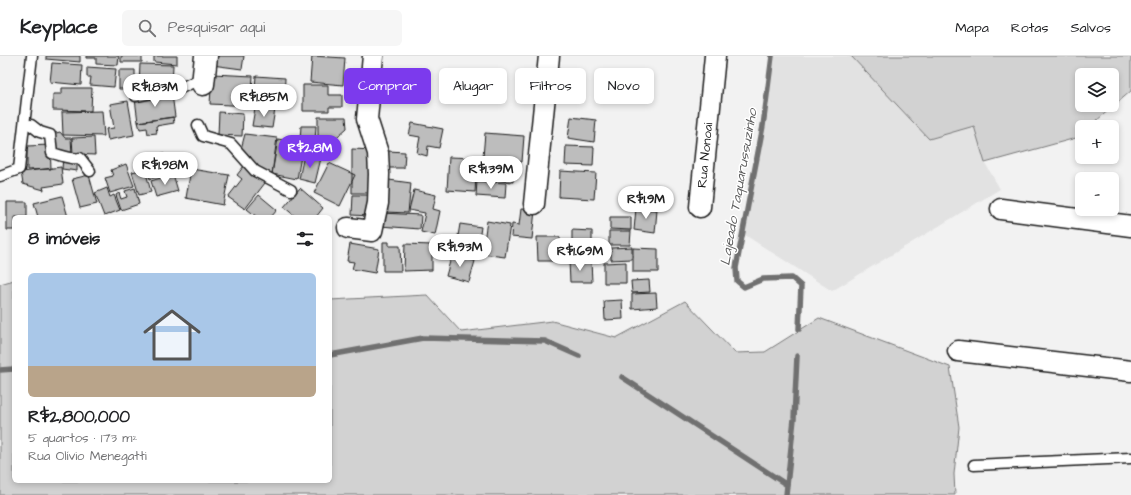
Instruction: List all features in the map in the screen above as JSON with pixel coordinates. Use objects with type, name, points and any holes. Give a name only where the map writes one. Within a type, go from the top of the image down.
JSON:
[{"type":"street","points":[[204,81],[206,56]]},
{"type":"street","points":[[348,228],[372,230],[378,203],[378,152],[366,119],[373,56]]},
{"type":"street","points":[[534,204],[549,56]]},
{"type":"street","name":"Rua Nonoai","points":[[700,207],[715,56]]},
{"type":"street","points":[[1001,209],[1131,226]]},
{"type":"street","points":[[958,351],[1131,371]]},
{"type":"lane","points":[[0,176],[19,169],[32,56]]},
{"type":"lane","points":[[136,96],[183,87],[204,81]]},
{"type":"lane","points":[[31,125],[40,132],[50,135],[52,153],[68,156],[73,159],[80,158],[90,171]]},
{"type":"lane","points":[[198,125],[203,136],[231,144],[256,171],[291,190]]},
{"type":"lane","points":[[974,465],[1131,458]]},
{"type":"shaded area","points":[[772,56],[851,56],[929,139],[974,126],[985,163],[1000,189],[832,291],[742,233],[763,126]]},
{"type":"shaded area","points":[[851,56],[1131,56],[1131,91],[1119,101],[1119,68],[1075,68],[1075,112],[1106,112],[1097,120],[1075,120],[1075,138],[985,163],[974,126],[929,139]]},
{"type":"shaded area","points":[[12,281],[12,483],[332,483],[332,300],[427,295],[461,332],[552,321],[616,338],[685,301],[735,353],[765,352],[819,318],[950,367],[959,427],[954,474],[955,495],[0,495],[0,284]]},
{"type":"building","points":[[46,56],[80,56],[80,62],[46,59]]},
{"type":"building","points":[[86,56],[119,56],[118,65],[96,64],[96,58],[86,58]]},
{"type":"building","points":[[121,56],[142,56],[142,62],[121,62]]},
{"type":"building","points":[[154,56],[177,56],[177,64],[154,62]]},
{"type":"building","points":[[213,56],[244,56],[242,69],[212,65]]},
{"type":"building","points":[[312,56],[345,58],[343,85],[310,82]]},
{"type":"building","points":[[52,63],[82,65],[81,85],[50,82]]},
{"type":"building","points":[[140,64],[173,65],[172,86],[139,85]]},
{"type":"building","points":[[87,67],[116,69],[114,87],[90,85],[91,77],[87,77]]},
{"type":"building","points":[[119,70],[135,70],[135,89],[119,89]]},
{"type":"building","points":[[212,74],[253,76],[251,106],[210,104]]},
{"type":"building","points":[[256,76],[285,78],[284,101],[254,99]]},
{"type":"building","points":[[303,85],[328,85],[328,95],[342,95],[342,107],[329,107],[329,111],[303,111]]},
{"type":"building","points":[[62,88],[92,88],[91,111],[53,110],[53,94],[62,94]]},
{"type":"building","points":[[172,94],[175,117],[138,122],[135,99]]},
{"type":"building","points":[[128,101],[134,135],[108,140],[106,129],[114,128],[110,104]]},
{"type":"building","points":[[255,108],[275,109],[272,128],[252,126]]},
{"type":"building","points":[[102,111],[104,136],[63,135],[62,112]]},
{"type":"building","points":[[219,112],[243,114],[242,136],[218,135]]},
{"type":"building","points":[[173,117],[174,123],[156,126],[157,133],[148,134],[147,128],[140,129],[138,122]]},
{"type":"building","points":[[318,117],[346,117],[347,128],[330,143],[318,143]]},
{"type":"building","points":[[571,117],[596,120],[594,142],[568,138]]},
{"type":"building","points":[[412,123],[443,129],[439,148],[428,146],[427,156],[417,153],[420,137],[409,135]]},
{"type":"building","points":[[301,126],[316,126],[315,141],[300,140]]},
{"type":"building","points":[[60,132],[65,138],[71,138],[72,154],[66,154],[52,146],[52,134]]},
{"type":"building","points":[[485,133],[524,136],[522,162],[483,157]]},
{"type":"building","points":[[245,134],[277,138],[272,174],[261,169],[251,161],[251,157],[241,149]]},
{"type":"building","points":[[94,137],[95,155],[73,154],[72,138]]},
{"type":"building","points":[[278,139],[303,144],[297,179],[272,174]]},
{"type":"building","points":[[50,145],[51,169],[27,170],[27,146]]},
{"type":"building","points":[[566,146],[594,147],[593,166],[565,165]]},
{"type":"building","points":[[352,149],[374,150],[375,193],[352,193]]},
{"type":"building","points":[[388,151],[405,152],[404,168],[388,168]]},
{"type":"building","points":[[163,153],[170,172],[150,179],[144,160]]},
{"type":"building","points":[[304,155],[321,158],[315,183],[299,179]]},
{"type":"building","points":[[63,157],[77,162],[77,171],[62,169]]},
{"type":"building","points":[[449,157],[477,158],[475,192],[447,190]]},
{"type":"building","points":[[483,160],[513,163],[513,182],[482,179]]},
{"type":"building","points":[[329,163],[355,175],[340,206],[314,193]]},
{"type":"building","points":[[126,164],[134,186],[110,193],[105,178],[113,176],[111,170]]},
{"type":"building","points":[[244,166],[265,183],[245,209],[228,197],[242,179],[237,175]]},
{"type":"building","points":[[61,167],[63,184],[43,187],[44,190],[23,184],[21,172]]},
{"type":"building","points":[[145,169],[151,192],[139,195],[132,172]]},
{"type":"building","points":[[191,169],[229,175],[223,205],[186,198]]},
{"type":"building","points":[[560,171],[596,173],[594,199],[559,197]]},
{"type":"building","points":[[173,174],[178,191],[156,197],[151,181]]},
{"type":"building","points":[[89,175],[97,204],[80,208],[72,179]]},
{"type":"building","points":[[389,180],[411,183],[408,213],[386,212]]},
{"type":"building","points":[[477,181],[506,183],[505,198],[476,196]]},
{"type":"building","points":[[107,188],[110,197],[114,195],[120,210],[104,215],[95,193]]},
{"type":"building","points":[[135,188],[139,204],[121,210],[116,195],[119,193],[121,199],[127,197],[125,191]]},
{"type":"building","points":[[300,188],[323,208],[318,215],[294,215],[284,207]]},
{"type":"building","points":[[414,190],[436,195],[433,209],[440,211],[435,235],[421,232],[425,213],[409,210]]},
{"type":"building","points":[[259,195],[277,210],[273,215],[254,215],[247,209]]},
{"type":"building","points":[[353,195],[370,195],[369,216],[352,215]]},
{"type":"building","points":[[62,196],[67,215],[37,215],[34,203]]},
{"type":"building","points":[[7,202],[27,202],[27,215],[12,215],[12,230],[7,230]]},
{"type":"building","points":[[636,208],[657,210],[655,233],[634,230]]},
{"type":"building","points":[[521,209],[535,210],[532,239],[511,237],[512,224],[519,225]]},
{"type":"building","points":[[381,213],[421,215],[420,229],[380,226]]},
{"type":"building","points":[[610,217],[631,217],[631,230],[610,229]]},
{"type":"building","points":[[487,221],[510,225],[505,257],[482,254]]},
{"type":"building","points":[[460,224],[481,227],[478,246],[457,242]]},
{"type":"building","points":[[572,230],[592,231],[592,254],[572,255]]},
{"type":"building","points":[[609,231],[631,231],[630,245],[609,245]]},
{"type":"building","points":[[537,237],[560,237],[561,261],[538,261]]},
{"type":"building","points":[[383,242],[389,242],[389,246],[400,246],[401,271],[383,271]]},
{"type":"building","points":[[350,244],[379,249],[375,273],[352,269],[354,262],[347,261]]},
{"type":"building","points":[[405,244],[432,245],[432,270],[404,271]]},
{"type":"building","points":[[632,247],[632,259],[611,260],[611,248]]},
{"type":"building","points":[[633,248],[658,249],[658,272],[633,272]]},
{"type":"building","points":[[452,254],[475,261],[469,282],[446,276]]},
{"type":"building","points":[[569,261],[591,261],[592,282],[570,282]]},
{"type":"building","points":[[626,262],[626,283],[604,283],[604,263]]},
{"type":"building","points":[[649,280],[650,292],[632,293],[631,281]]},
{"type":"building","points":[[656,293],[657,307],[632,309],[632,294]]},
{"type":"building","points":[[622,300],[623,319],[605,320],[604,301]]},
{"type":"waterway","name":"Lajeado Taquarussuzinho","points":[[772,56],[763,126],[736,268],[737,281],[744,287],[763,279],[792,278],[801,286],[799,329]]},
{"type":"waterway","points":[[332,355],[423,338],[545,341],[579,356]]},
{"type":"waterway","name":"Lajeado Taquarussuzinho","points":[[786,495],[794,419],[797,356]]},
{"type":"waterway","points":[[0,370],[12,369]]},
{"type":"waterway","points":[[622,377],[787,485]]}]
